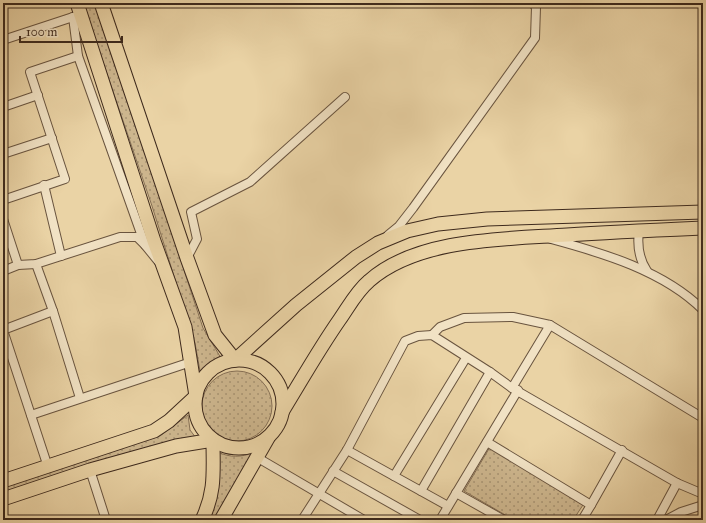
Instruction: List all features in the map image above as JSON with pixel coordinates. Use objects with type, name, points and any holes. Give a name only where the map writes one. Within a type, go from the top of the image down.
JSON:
[{"type":"main road","points":[[101,3],[187,258],[215,335],[235,360]]},
{"type":"main road","points":[[77,11],[154,241],[167,272],[186,327],[196,396]]},
{"type":"main road","points":[[235,360],[302,300],[356,257],[378,243],[422,226],[454,222],[703,212]]},
{"type":"main road","points":[[282,412],[356,294],[368,281],[398,261],[415,255],[459,245],[506,239],[703,228]]},
{"type":"main road","points":[[221,520],[269,437],[278,425],[282,412],[283,398],[279,385],[271,374],[261,366],[248,361],[235,360],[221,364],[209,372],[200,383],[196,396],[195,408],[198,421],[204,432],[213,440],[227,447],[242,448],[256,445],[269,437]]},
{"type":"main road","points":[[3,481],[154,431],[169,421],[196,396]]},
{"type":"main road","points":[[3,499],[90,470],[176,446],[213,440]]},
{"type":"main road","points":[[202,520],[209,505],[213,482],[213,440]]},
{"type":"street","points":[[378,243],[399,226],[413,208],[535,38],[536,7],[532,3]]},
{"type":"street","points":[[3,40],[77,11],[78,56],[145,245]]},
{"type":"street","points":[[3,200],[65,179],[30,72],[78,56]]},
{"type":"street","points":[[3,107],[38,96]]},
{"type":"street","points":[[187,258],[197,239],[191,212],[250,182],[345,97]]},
{"type":"street","points":[[3,154],[52,138]]},
{"type":"street","points":[[44,185],[61,256]]},
{"type":"street","points":[[3,219],[18,265]]},
{"type":"street","points":[[639,231],[638,244],[640,255],[647,271]]},
{"type":"street","points":[[3,271],[18,265],[36,264],[120,237],[137,237],[167,272]]},
{"type":"street","points":[[542,237],[576,245],[647,271],[675,288],[701,307]]},
{"type":"street","points":[[36,264],[53,311],[80,398]]},
{"type":"street","points":[[48,467],[3,330],[53,311]]},
{"type":"street","points":[[432,335],[440,327],[464,318],[513,317],[550,326],[703,418]]},
{"type":"street","points":[[440,520],[487,442],[550,326]]},
{"type":"street","points":[[302,520],[347,450],[405,341],[418,336],[432,335],[515,389],[677,483],[702,492]]},
{"type":"street","points":[[394,476],[466,358]]},
{"type":"street","points":[[31,415],[191,362]]},
{"type":"street","points":[[421,491],[490,372]]},
{"type":"street","points":[[487,442],[591,505]]},
{"type":"street","points":[[347,450],[448,506]]},
{"type":"street","points":[[582,520],[622,450]]},
{"type":"street","points":[[258,458],[364,520]]},
{"type":"street","points":[[90,470],[106,520]]},
{"type":"street","points":[[333,471],[420,520]]},
{"type":"street","points":[[657,520],[677,483]]},
{"type":"street","points":[[456,493],[504,520]]},
{"type":"street","points":[[666,520],[681,512],[703,505]]},
{"type":"shaded area","points":[[83,3],[96,3],[203,328],[221,358],[210,362],[200,371],[195,343],[152,206]]},
{"type":"shaded area","points":[[237,371],[250,374],[262,381],[269,393],[272,406],[269,419],[262,431],[250,438],[237,441],[224,438],[212,431],[205,419],[202,406],[205,393],[212,381],[224,374]]},
{"type":"shaded area","points":[[188,415],[190,430],[196,438],[160,444],[3,494],[3,487],[160,436]]},
{"type":"shaded area","points":[[490,447],[583,505],[573,520],[514,520],[464,491]]},
{"type":"shaded area","points":[[218,452],[236,456],[253,453],[214,520],[208,520],[218,488]]}]
